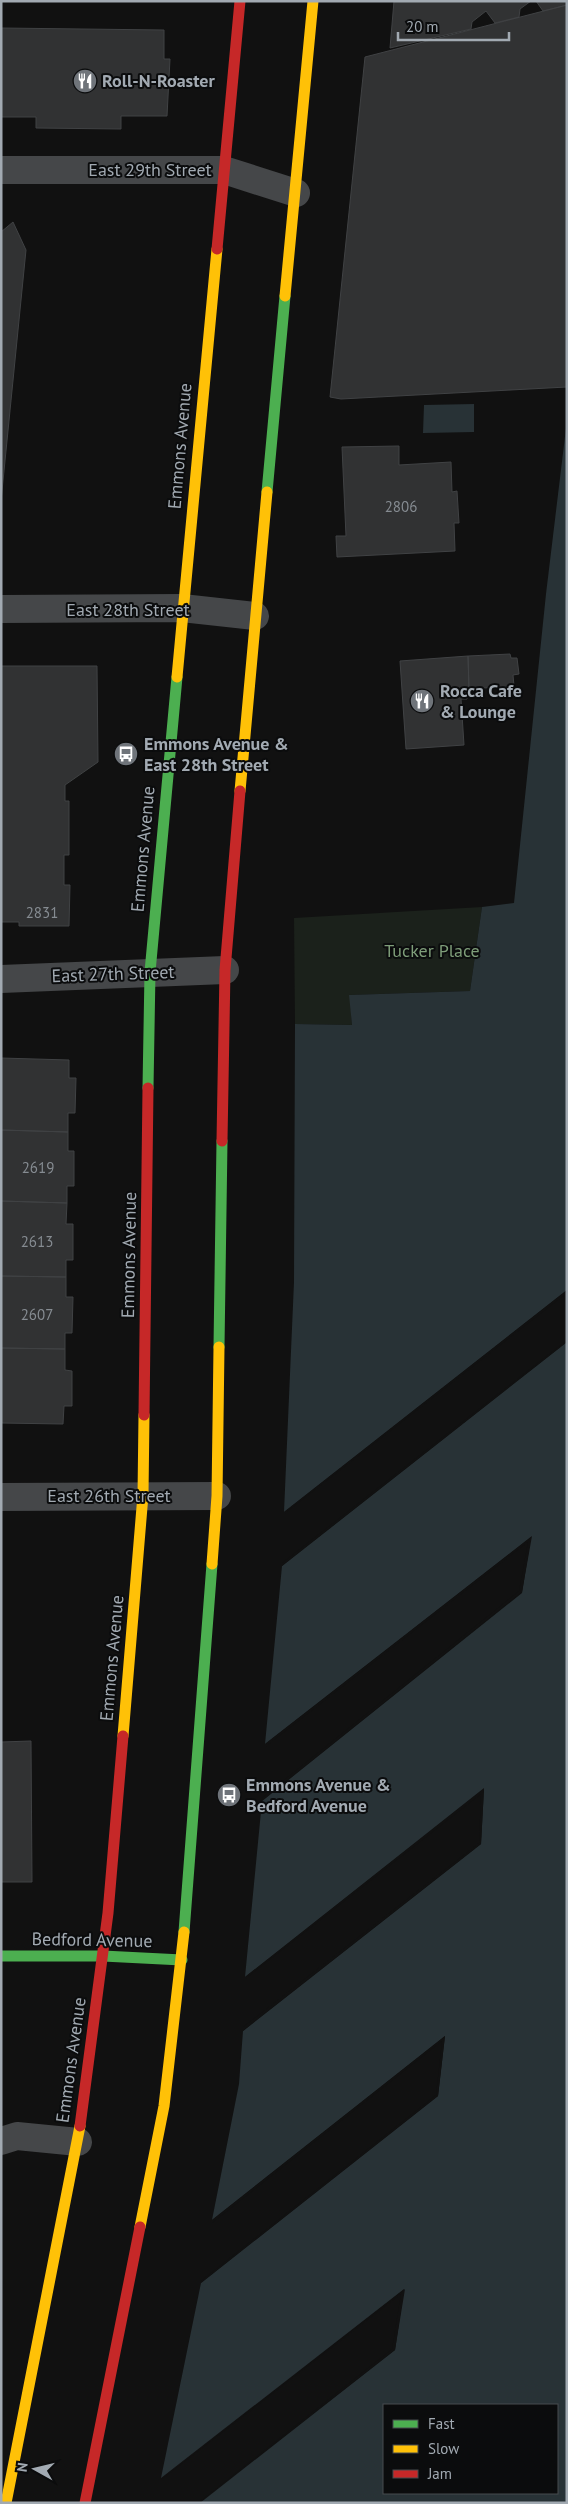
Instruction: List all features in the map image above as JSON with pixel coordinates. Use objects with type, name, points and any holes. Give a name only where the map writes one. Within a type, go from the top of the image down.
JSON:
[{"type":"main road","name":"Emmons Avenue","points":[[6,2503],[78,2142],[103,1956],[143,1495],[150,972],[182,608],[240,1]]},
{"type":"main road","points":[[85,2503],[164,2106],[182,1960],[217,1496],[225,970],[255,616],[314,1]]},
{"type":"main road","name":"Bedford Avenue","points":[[1,1956],[103,1956],[182,1960]]},
{"type":"street","name":"East 29th Street","points":[[1,170],[224,170],[296,193]]},
{"type":"street","name":"East 28th Street","points":[[1,609],[182,608],[255,616]]},
{"type":"street","name":"East 27th Street","points":[[1,979],[225,970]]},
{"type":"street","name":"East 26th Street","points":[[1,1497],[217,1496]]},
{"type":"street","points":[[1,2142],[17,2136],[78,2142]]},
{"type":"green space","name":"Tucker Place","points":[[482,907],[470,991],[350,995],[352,1025],[295,1024],[294,918]]},
{"type":"shaded area","points":[[474,404],[474,432],[423,433],[424,405]]},
{"type":"shaded area","points":[[567,420],[567,1290],[284,1512],[294,1282],[295,1024],[352,1025],[349,995],[470,991],[482,907],[514,903],[546,594]]},
{"type":"shaded area","points":[[567,1342],[567,2503],[200,2503],[395,2350],[404,2289],[161,2478],[201,2283],[438,2096],[445,2036],[212,2220],[239,2084],[243,2031],[481,1844],[484,1789],[245,1977],[262,1801],[522,1593],[531,1537],[265,1744],[282,1566]]},
{"type":"pier","points":[[567,1290],[567,1293],[284,1514],[284,1512]]},
{"type":"pier","points":[[567,1340],[567,1342],[282,1566],[282,1563]]},
{"type":"pier","points":[[532,1536],[522,1592],[262,1801],[263,1797],[519,1591],[528,1542],[265,1747],[265,1744]]},
{"type":"pier","points":[[484,1788],[481,1844],[243,2031],[243,2027],[479,1843],[481,1794],[245,1979],[245,1977]]},
{"type":"pier","points":[[445,2036],[438,2096],[201,2283],[202,2280],[436,2095],[442,2041],[212,2223],[212,2220]]},
{"type":"pier","points":[[405,2289],[395,2350],[198,2503],[392,2349],[401,2294],[161,2480]]},
{"type":"building","points":[[394,1],[531,1],[520,9],[519,17],[495,23],[486,11],[472,22],[471,29],[390,48]]},
{"type":"building","points":[[536,1],[567,1],[567,5],[543,11]]},
{"type":"building","points":[[567,5],[567,387],[341,399],[330,397],[365,57]]},
{"type":"building","name":"Roll-N-Roaster","points":[[1,28],[164,30],[164,59],[170,59],[167,116],[121,116],[121,129],[36,128],[36,117],[1,117]]},
{"type":"building","points":[[13,222],[26,250],[1,501],[1,232]]},
{"type":"building","points":[[399,446],[399,465],[451,462],[452,492],[457,491],[459,523],[454,523],[455,551],[337,557],[336,536],[346,536],[342,447]]},
{"type":"building","points":[[510,654],[511,658],[517,658],[519,674],[513,675],[514,686],[469,689],[468,656]]},
{"type":"building","points":[[468,656],[469,689],[466,689],[467,699],[461,699],[464,745],[406,749],[400,661]]},
{"type":"building","points":[[1,666],[97,666],[98,762],[65,785],[65,801],[69,801],[69,855],[64,855],[64,885],[70,885],[69,926],[19,926],[19,922],[1,922]]},
{"type":"building","points":[[1,1058],[69,1060],[69,1078],[76,1078],[75,1113],[68,1113],[68,1132],[1,1130]]},
{"type":"building","points":[[1,1130],[68,1132],[68,1151],[74,1151],[74,1186],[67,1186],[67,1203],[1,1201]]},
{"type":"building","points":[[1,1201],[67,1203],[66,1224],[73,1224],[73,1260],[66,1260],[66,1277],[1,1276]]},
{"type":"building","points":[[1,1276],[66,1277],[66,1297],[73,1297],[72,1333],[65,1333],[65,1349],[1,1348]]},
{"type":"building","points":[[1,1348],[65,1349],[65,1370],[72,1371],[72,1406],[64,1406],[63,1424],[1,1423]]},
{"type":"building","points":[[31,1741],[32,1882],[1,1882],[1,1742]]},
{"type":"traffic: fast","points":[[267,492],[285,296]]},
{"type":"traffic: fast","points":[[148,1088],[150,972],[177,677]]},
{"type":"traffic: fast","points":[[219,1347],[222,1141]]},
{"type":"traffic: fast","points":[[184,1932],[212,1564]]},
{"type":"traffic: fast","points":[[1,1956],[103,1956],[182,1960]]},
{"type":"traffic: slow","points":[[285,296],[313,1]]},
{"type":"traffic: slow","points":[[177,677],[217,249]]},
{"type":"traffic: slow","points":[[240,791],[267,492]]},
{"type":"traffic: slow","points":[[212,1564],[217,1496],[219,1347]]},
{"type":"traffic: slow","points":[[123,1736],[143,1495],[144,1415]]},
{"type":"traffic: slow","points":[[140,2227],[164,2106],[184,1932]]},
{"type":"traffic: slow","points":[[6,2503],[80,2126]]},
{"type":"traffic: jam","points":[[217,249],[240,1]]},
{"type":"traffic: jam","points":[[222,1141],[225,970],[240,791]]},
{"type":"traffic: jam","points":[[144,1415],[148,1088]]},
{"type":"traffic: jam","points":[[80,2126],[108,1913],[123,1736]]},
{"type":"traffic: jam","points":[[85,2503],[140,2227]]},
{"type":"place","name":"Roll-N-Roaster","points":[[85,81]]},
{"type":"place","name":"Rocca Cafe & Lounge","points":[[422,701]]},
{"type":"place","name":"Emmons Avenue & East 28th Street","points":[[126,754]]},
{"type":"place","name":"Emmons Avenue & Bedford Avenue","points":[[229,1795]]}]
